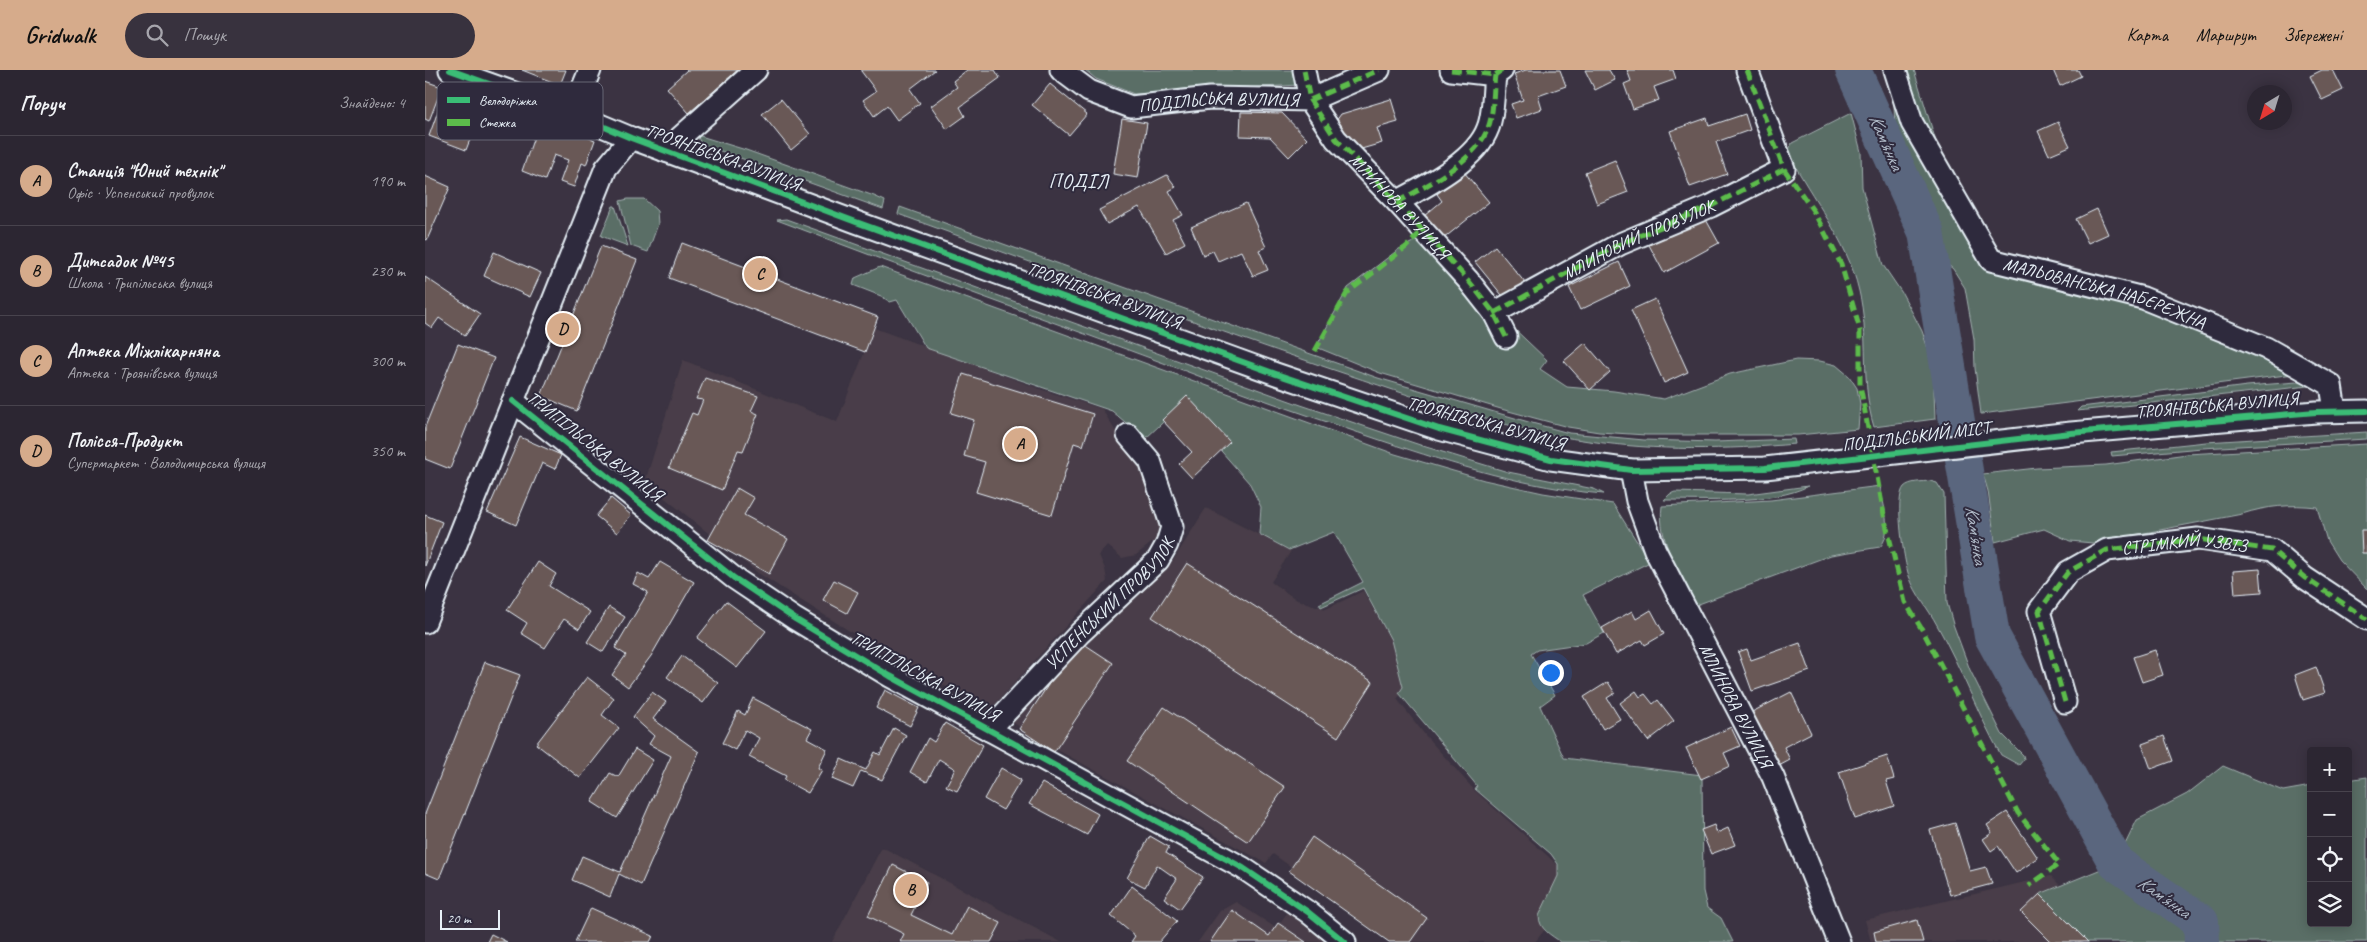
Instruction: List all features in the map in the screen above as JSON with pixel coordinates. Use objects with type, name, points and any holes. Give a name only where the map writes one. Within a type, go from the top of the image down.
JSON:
[{"type":"street","name":"ТРОЯНІВСЬКА ВУЛИЦЯ","points":[[450,70],[483,82]]},
{"type":"street","points":[[584,82],[589,70]]},
{"type":"street","points":[[665,151],[756,70]]},
{"type":"street","name":"ПОДІЛЬСЬКА ВУЛИЦЯ","points":[[1061,70],[1089,91],[1131,107],[1210,98],[1310,100],[1379,70]]},
{"type":"street","name":"МЛИНОВА ВУЛИЦЯ","points":[[1304,70],[1310,100],[1336,139],[1397,202],[1494,313],[1506,336]]},
{"type":"street","points":[[1397,202],[1439,179],[1474,149],[1488,128],[1499,72],[1451,70]]},
{"type":"street","name":"МЛИНОВИЙ ПРОВУЛОК","points":[[1494,313],[1620,244],[1711,206],[1783,169],[1747,70]]},
{"type":"street","name":"МАЛЬОВАНСЬКА НАБЕРЕЖНА","points":[[1895,70],[1912,123],[1991,260],[2143,298],[2266,348],[2331,385],[2335,411]]},
{"type":"street","name":"ТРОЯНІВСЬКА ВУЛИЦЯ","points":[[603,127],[665,151],[1276,374],[1439,429],[1551,459],[1631,470],[1765,468]]},
{"type":"street","points":[[425,622],[605,168],[631,138]]},
{"type":"street","name":"ТРИПІЛЬСЬКА ВУЛИЦЯ","points":[[513,401],[734,578],[795,619],[889,676],[1243,868],[1308,912],[1345,942]]},
{"type":"street","name":"ТРОЯНІВСЬКА ВУЛИЦЯ","points":[[2071,433],[2335,411],[2367,411]]},
{"type":"street","name":"ПОДІЛЬСЬКИЙ МІСТ","points":[[1765,468],[2071,433]]},
{"type":"street","name":"УСПЕНСЬКИЙ ПРОВУЛОК","points":[[989,730],[1080,633],[1157,560],[1167,544],[1171,527],[1150,461],[1128,435]]},
{"type":"street","name":"МЛИНОВА ВУЛИЦЯ","points":[[1631,470],[1637,501],[1655,550],[1773,777],[1839,942]]},
{"type":"street","name":"СТРІМКИЙ УЗВІЗ","points":[[2065,702],[2039,611],[2068,572],[2107,550],[2198,539],[2272,550],[2305,578],[2367,619]]},
{"type":"shaded area","points":[[874,328],[1043,390],[1102,409],[1125,447],[1144,470],[1164,533],[1136,555],[1122,558],[1107,545],[1099,555],[1105,569],[1107,581],[989,711],[870,644],[758,573],[645,482],[683,360],[837,422]]},
{"type":"shaded area","points":[[1206,508],[1291,551],[1271,582],[1297,600],[1326,609],[1363,591],[1393,644],[1404,690],[1397,699],[1425,735],[1476,792],[1580,885],[1535,942],[1397,942],[1273,854],[1266,863],[1063,753],[1010,720],[1084,635],[1091,639],[1117,609],[1173,561]]},
{"type":"shaded area","points":[[882,847],[1061,942],[832,942]]},
{"type":"shaded area","points":[[2051,876],[2112,942],[1871,942],[1865,920]]},
{"type":"shaded area","points":[[1236,902],[1276,928],[1287,913],[1293,914],[1328,942],[1198,942],[1220,911]]},
{"type":"green space","points":[[1085,70],[1296,70],[1299,85],[1134,94],[1096,79]]},
{"type":"green space","points":[[1883,70],[1914,70],[1941,158],[1994,253],[2237,326],[2294,374],[1981,414],[1975,368],[1974,339],[1965,288],[1953,269],[1916,239],[1906,226],[1907,197],[1896,160],[1894,105],[1890,74]]},
{"type":"green space","points":[[1851,113],[1861,152],[1862,187],[1883,265],[1902,293],[1922,331],[1933,364],[1935,419],[1874,427],[1867,393],[1864,325],[1859,291],[1846,254],[1837,236],[1788,152],[1792,143]]},
{"type":"green space","points":[[697,135],[746,150],[874,196],[885,201],[883,209],[701,144]]},
{"type":"green space","points":[[644,199],[657,211],[658,224],[648,252],[631,246],[620,201]]},
{"type":"green space","points":[[613,206],[615,206],[628,246],[601,236]]},
{"type":"green space","points":[[900,207],[1378,378],[1569,433],[1644,440],[1715,442],[1794,439],[1795,444],[1692,449],[1640,447],[1556,436],[1523,429],[1426,401],[1114,293],[898,214]]},
{"type":"green space","points":[[786,219],[1301,405],[1508,472],[1594,489],[1604,494],[1548,487],[1520,481],[1437,459],[1383,441],[1237,390],[777,220]]},
{"type":"green space","points":[[1415,241],[1423,242],[1547,360],[1540,369],[1567,387],[1614,391],[1664,399],[1730,374],[1796,360],[1820,361],[1836,365],[1849,376],[1857,388],[1860,404],[1858,429],[1798,435],[1646,435],[1599,432],[1568,427],[1501,409],[1380,373],[1316,347],[1348,288],[1399,249]]},
{"type":"green space","points":[[880,267],[1395,454],[1484,480],[1543,493],[1613,504],[1650,562],[1583,595],[1604,633],[1586,643],[1537,650],[1531,654],[1555,695],[1540,706],[1564,758],[1702,775],[1703,891],[1707,908],[1721,918],[1733,942],[1561,942],[1550,934],[1541,925],[1539,916],[1558,876],[1558,864],[1551,854],[1475,789],[1477,786],[1399,693],[1403,687],[1391,640],[1363,588],[1321,607],[1319,604],[1363,582],[1334,532],[1289,550],[1259,534],[1261,507],[1250,484],[1187,412],[1175,411],[1145,439],[1112,411],[926,348],[897,300],[890,302],[881,296],[853,285],[855,278]]},
{"type":"green space","points":[[2309,381],[2318,385],[2077,411],[2081,407],[2247,386]]},
{"type":"green space","points":[[2367,432],[2367,439],[2202,448],[2112,456],[2111,452],[2206,442]]},
{"type":"green space","points":[[2367,444],[2367,589],[2339,560],[2327,541],[2317,507],[2270,507],[2093,543],[2070,541],[2044,529],[1995,542],[1988,491],[1983,474],[2037,468],[2106,465],[2187,454]]},
{"type":"green space","points":[[1930,481],[1937,483],[1944,494],[1947,603],[1953,624],[1970,670],[2002,734],[2023,755],[2024,759],[2019,765],[2001,755],[1946,641],[1909,576],[1901,530],[1901,493],[1904,487],[1909,484]]},
{"type":"green space","points":[[1808,486],[1777,496],[1738,500],[1664,500],[1675,492],[1748,494]]},
{"type":"green space","points":[[1880,486],[1887,526],[1884,541],[1880,547],[1831,555],[1696,605],[1671,557],[1663,532],[1662,506],[1771,500]]},
{"type":"green space","points":[[2223,766],[2283,791],[2307,787],[2307,927],[2352,927],[2352,779],[2367,777],[2367,942],[2088,942],[2040,894],[2116,863],[2137,820],[2187,794]]},
{"type":"building","points":[[522,70],[566,70],[561,82],[552,82]]},
{"type":"building","points":[[687,70],[738,70],[689,113],[667,88]]},
{"type":"building","points":[[935,70],[910,89],[920,103],[897,120],[887,106],[874,116],[863,100],[876,91],[861,71]]},
{"type":"building","points":[[967,70],[995,70],[1000,78],[960,107],[965,116],[947,129],[931,106],[957,87],[953,81]]},
{"type":"building","points":[[1526,70],[1560,70],[1566,86],[1538,96],[1542,109],[1516,118],[1511,104],[1523,100],[1514,74]]},
{"type":"building","points":[[1585,70],[1609,70],[1615,80],[1595,90]]},
{"type":"building","points":[[1627,70],[1673,70],[1676,79],[1654,87],[1659,100],[1633,109],[1624,84],[1631,81]]},
{"type":"building","points":[[2053,70],[2078,70],[2081,76],[2060,86]]},
{"type":"building","points":[[2322,70],[2333,70],[2343,90],[2322,100],[2310,76]]},
{"type":"building","points":[[425,81],[437,85],[437,100],[429,121],[425,119]]},
{"type":"building","points":[[1050,84],[1087,114],[1069,135],[1032,105]]},
{"type":"building","points":[[781,99],[810,134],[791,150],[762,114]]},
{"type":"building","points":[[1391,99],[1398,122],[1377,128],[1382,143],[1358,150],[1336,121],[1341,114]]},
{"type":"building","points":[[1241,112],[1282,113],[1307,139],[1289,157],[1270,137],[1240,136]]},
{"type":"building","points":[[437,114],[437,139],[429,136]]},
{"type":"building","points":[[1745,114],[1750,130],[1716,142],[1727,174],[1690,187],[1670,131],[1707,118],[1709,126]]},
{"type":"building","points":[[1122,119],[1147,123],[1138,178],[1113,174]]},
{"type":"building","points":[[2058,122],[2070,146],[2049,155],[2038,131]]},
{"type":"building","points":[[440,140],[470,140],[466,150]]},
{"type":"building","points":[[533,140],[595,140],[586,165],[582,163],[574,187],[560,182],[568,160],[554,155],[545,180],[522,171]]},
{"type":"building","points":[[1615,160],[1628,192],[1597,204],[1585,172]]},
{"type":"building","points":[[1464,172],[1489,202],[1443,239],[1424,216],[1442,201],[1437,194]]},
{"type":"building","points":[[1167,175],[1176,187],[1169,191],[1183,215],[1173,220],[1185,243],[1166,253],[1139,207],[1107,224],[1099,210]]},
{"type":"building","points":[[425,176],[450,187],[427,240],[425,239]]},
{"type":"building","points":[[1246,203],[1266,247],[1259,250],[1268,270],[1253,276],[1241,251],[1218,261],[1213,251],[1203,255],[1191,227]]},
{"type":"building","points":[[2097,209],[2108,234],[2088,243],[2076,219]]},
{"type":"building","points":[[1704,216],[1719,243],[1664,273],[1649,245]]},
{"type":"building","points":[[682,243],[878,317],[865,352],[669,278]]},
{"type":"building","points":[[601,246],[637,260],[577,411],[541,396]]},
{"type":"building","points":[[1495,246],[1526,284],[1506,300],[1475,262]]},
{"type":"building","points":[[494,252],[541,273],[530,297],[484,276]]},
{"type":"building","points":[[1619,262],[1630,286],[1580,310],[1569,287]]},
{"type":"building","points":[[425,277],[480,314],[465,336],[439,318],[432,328],[425,323]]},
{"type":"building","points":[[1655,299],[1688,372],[1664,383],[1631,310]]},
{"type":"building","points":[[1585,343],[1610,372],[1590,390],[1564,361]]},
{"type":"building","points":[[458,344],[494,358],[450,469],[425,459],[425,427]]},
{"type":"building","points":[[963,374],[1093,414],[1083,446],[1074,443],[1052,515],[976,492],[985,462],[964,456],[974,420],[951,413]]},
{"type":"building","points":[[705,378],[758,396],[751,411],[758,414],[743,451],[738,450],[722,490],[669,468],[692,413],[697,415],[703,400],[696,399]]},
{"type":"building","points":[[1187,396],[1230,442],[1192,478],[1179,464],[1192,452],[1162,420]]},
{"type":"building","points":[[520,437],[561,455],[555,469],[542,463],[516,525],[487,512]]},
{"type":"building","points":[[737,488],[754,498],[744,515],[788,539],[769,574],[708,540]]},
{"type":"building","points":[[611,498],[631,515],[617,533],[596,516]]},
{"type":"building","points":[[425,515],[442,522],[425,566]]},
{"type":"building","points":[[2361,530],[2367,530],[2367,553],[2362,553]]},
{"type":"building","points":[[538,562],[556,574],[549,586],[590,612],[579,629],[564,619],[545,648],[521,633],[527,623],[507,610]]},
{"type":"building","points":[[660,562],[694,582],[651,656],[628,687],[612,675],[626,655],[615,648],[648,592],[633,584],[638,573],[649,579]]},
{"type":"building","points":[[1187,563],[1373,682],[1338,737],[1152,617]]},
{"type":"building","points":[[2260,569],[2262,592],[2235,594],[2233,571]]},
{"type":"building","points":[[834,580],[858,592],[847,613],[823,600]]},
{"type":"building","points":[[726,601],[766,631],[737,668],[697,638]]},
{"type":"building","points":[[609,607],[625,617],[603,652],[587,642]]},
{"type":"building","points":[[1651,610],[1664,634],[1645,645],[1642,640],[1616,654],[1602,628],[1632,611],[1636,619]]},
{"type":"building","points":[[1078,640],[1113,663],[1054,752],[1019,729]]},
{"type":"building","points":[[1800,643],[1810,671],[1752,691],[1738,652],[1747,649],[1751,660]]},
{"type":"building","points":[[2155,650],[2163,675],[2142,682],[2133,657]]},
{"type":"building","points":[[682,656],[718,683],[703,703],[667,677]]},
{"type":"building","points":[[485,662],[520,675],[439,879],[425,873],[425,814]]},
{"type":"building","points":[[2316,667],[2325,693],[2303,700],[2295,675]]},
{"type":"building","points":[[587,677],[614,698],[602,715],[619,728],[580,778],[536,744]]},
{"type":"building","points":[[1608,682],[1615,693],[1607,698],[1620,719],[1603,729],[1584,697]]},
{"type":"building","points":[[885,690],[919,708],[910,726],[876,708]]},
{"type":"building","points":[[1636,691],[1640,697],[1645,694],[1653,704],[1658,700],[1674,721],[1648,741],[1620,703]]},
{"type":"building","points":[[652,692],[666,702],[653,719],[699,752],[641,885],[619,874],[610,897],[572,880],[582,856],[620,872],[671,756],[649,744],[654,736],[633,717]]},
{"type":"building","points":[[1791,692],[1811,733],[1784,747],[1790,760],[1777,767],[1750,713]]},
{"type":"building","points":[[753,698],[812,729],[807,738],[827,749],[818,768],[822,770],[808,793],[784,780],[786,776],[749,757],[759,738],[745,730],[735,750],[722,743],[738,711],[745,715]]},
{"type":"building","points":[[1164,707],[1285,787],[1248,842],[1127,761]]},
{"type":"building","points":[[945,723],[983,745],[957,791],[946,786],[955,769],[939,759],[927,782],[910,772],[928,738],[934,742]]},
{"type":"building","points":[[1731,727],[1740,746],[1724,753],[1730,766],[1701,779],[1686,748]]},
{"type":"building","points":[[894,728],[906,735],[882,780],[861,771],[853,788],[832,779],[841,759],[866,770],[875,752],[880,755]]},
{"type":"building","points":[[2164,736],[2173,761],[2151,769],[2142,744]]},
{"type":"building","points":[[635,749],[653,760],[617,818],[592,802],[610,773],[618,777]]},
{"type":"building","points":[[1887,756],[1894,779],[1886,781],[1894,806],[1855,819],[1839,772]]},
{"type":"building","points":[[1001,768],[1021,780],[1003,810],[984,799]]},
{"type":"building","points":[[1042,783],[1098,814],[1087,835],[1029,804]]},
{"type":"building","points":[[2007,812],[2038,858],[2016,873],[1998,846],[1991,851],[1983,839],[1992,833],[1987,825]]},
{"type":"building","points":[[1955,823],[1970,871],[1986,867],[1992,884],[1950,895],[1930,830]]},
{"type":"building","points":[[1714,825],[1717,833],[1728,828],[1735,845],[1711,854],[1701,830]]},
{"type":"building","points":[[1150,836],[1169,847],[1166,853],[1203,877],[1180,909],[1164,898],[1177,879],[1157,865],[1145,887],[1127,878]]},
{"type":"building","points":[[1312,837],[1427,918],[1410,942],[1389,942],[1289,871]]},
{"type":"building","points":[[893,865],[927,882],[911,915],[952,935],[967,906],[1001,923],[991,942],[900,942],[904,934],[868,916]]},
{"type":"building","points":[[1132,886],[1177,921],[1159,942],[1131,942],[1135,936],[1111,916]]},
{"type":"building","points":[[2040,894],[2088,942],[2051,942],[2021,912]]},
{"type":"building","points":[[591,908],[653,936],[650,942],[575,942]]},
{"type":"building","points":[[1232,910],[1269,936],[1278,923],[1306,942],[1210,942]]},
{"type":"building","points":[[1917,920],[1923,942],[1876,942],[1874,932]]},
{"type":"building","points":[[491,934],[507,942],[487,942]]},
{"type":"waterway","name":"Кам'янка","points":[[1853,70],[1926,232],[1992,636],[2116,863],[2201,922],[2202,942]]},
{"type":"marked path","points":[[1304,70],[1310,100],[1336,139],[1468,280],[1494,313],[1506,337]]},
{"type":"marked path","points":[[1310,100],[1379,70]]},
{"type":"marked path","points":[[1451,70],[1495,75],[1502,70]]},
{"type":"marked path","points":[[1747,70],[1784,169],[1814,212],[1841,264],[1860,330],[1860,385],[1885,520],[1905,602],[1923,631],[2018,813],[2059,864],[2029,886]]},
{"type":"marked path","points":[[1397,202],[1462,162],[1482,140],[1491,116],[1495,75]]},
{"type":"marked path","points":[[1494,313],[1620,244],[1711,206],[1784,169]]},
{"type":"marked path","points":[[1315,351],[1347,293],[1406,247],[1423,230]]},
{"type":"marked path","points":[[2065,702],[2039,611],[2068,572],[2107,550],[2198,539],[2272,550],[2305,578],[2367,619]]},
{"type":"cycle path","points":[[450,70],[484,82]]},
{"type":"cycle path","points":[[603,126],[856,222],[1276,374],[1439,429],[1551,459],[1631,470],[1765,468],[2071,433],[2316,412],[2367,411]]},
{"type":"cycle path","points":[[513,401],[734,578],[795,619],[890,676],[1243,868],[1308,912],[1345,942]]},
{"type":"place","name":"Аптека Міжлікарняна","points":[[760,274]]},
{"type":"place","name":"Полісся-Продукт","points":[[563,329]]},
{"type":"place","name":"Станція \"Юний технік\"","points":[[1020,444]]},
{"type":"place","name":"Дитсадок №45","points":[[911,890]]},
{"type":"district","name":"ПОДІЛ","points":[[1079,181]]}]
